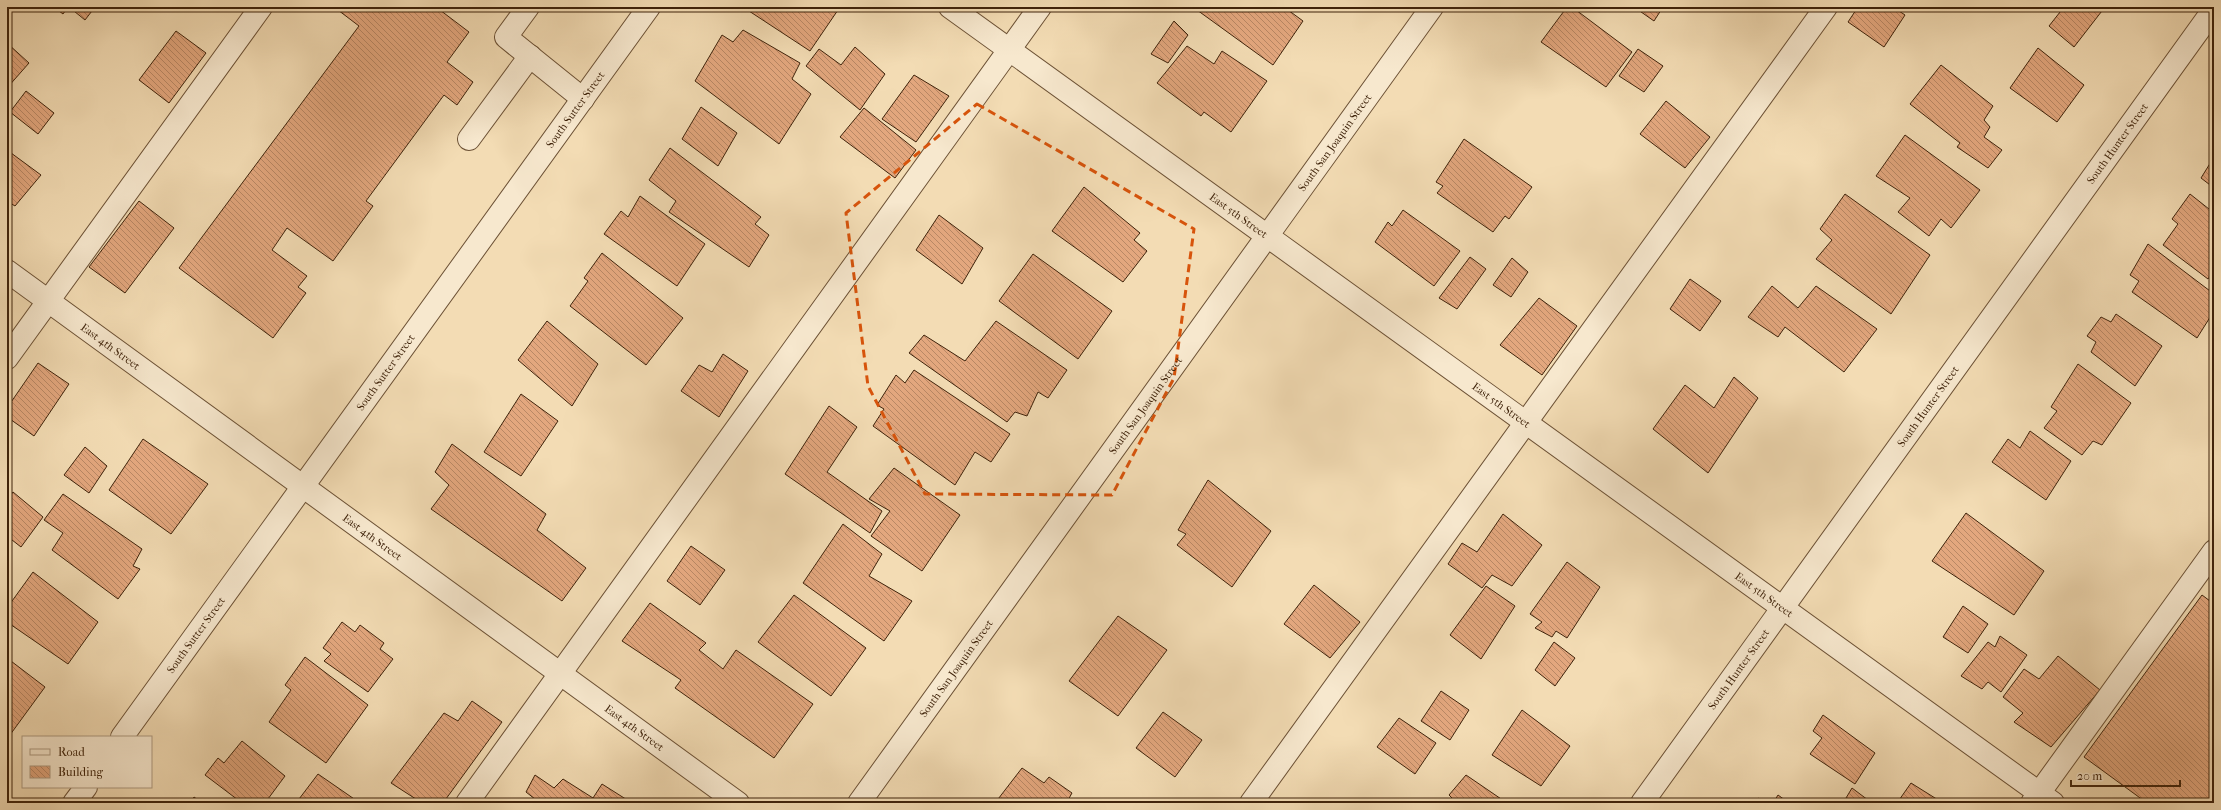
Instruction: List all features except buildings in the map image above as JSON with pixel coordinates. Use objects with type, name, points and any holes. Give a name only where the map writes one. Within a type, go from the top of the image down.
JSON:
[{"type":"street","points":[[7,358],[261,7]]},
{"type":"street","points":[[528,7],[506,37],[583,99]]},
{"type":"street","name":"South Sutter Street","points":[[123,736],[304,487],[649,7]]},
{"type":"street","name":"East 5th Street","points":[[950,7],[1782,608],[2041,800]]},
{"type":"street","points":[[467,803],[1040,7]]},
{"type":"street","name":"South San Joaquin Street","points":[[859,803],[1432,7]]},
{"type":"street","points":[[1251,803],[1826,7]]},
{"type":"street","name":"South Hunter Street","points":[[1642,803],[2214,9]]},
{"type":"street","points":[[469,139],[530,56]]},
{"type":"street","name":"East 4th Street","points":[[7,271],[738,803]]},
{"type":"street","points":[[2041,800],[2214,552]]},
{"type":"street","points":[[74,803],[85,788]]},
{"type":"highlighted area","points":[[977,104],[1194,229],[1174,378],[1112,495],[925,494],[868,386],[846,213]]}]
